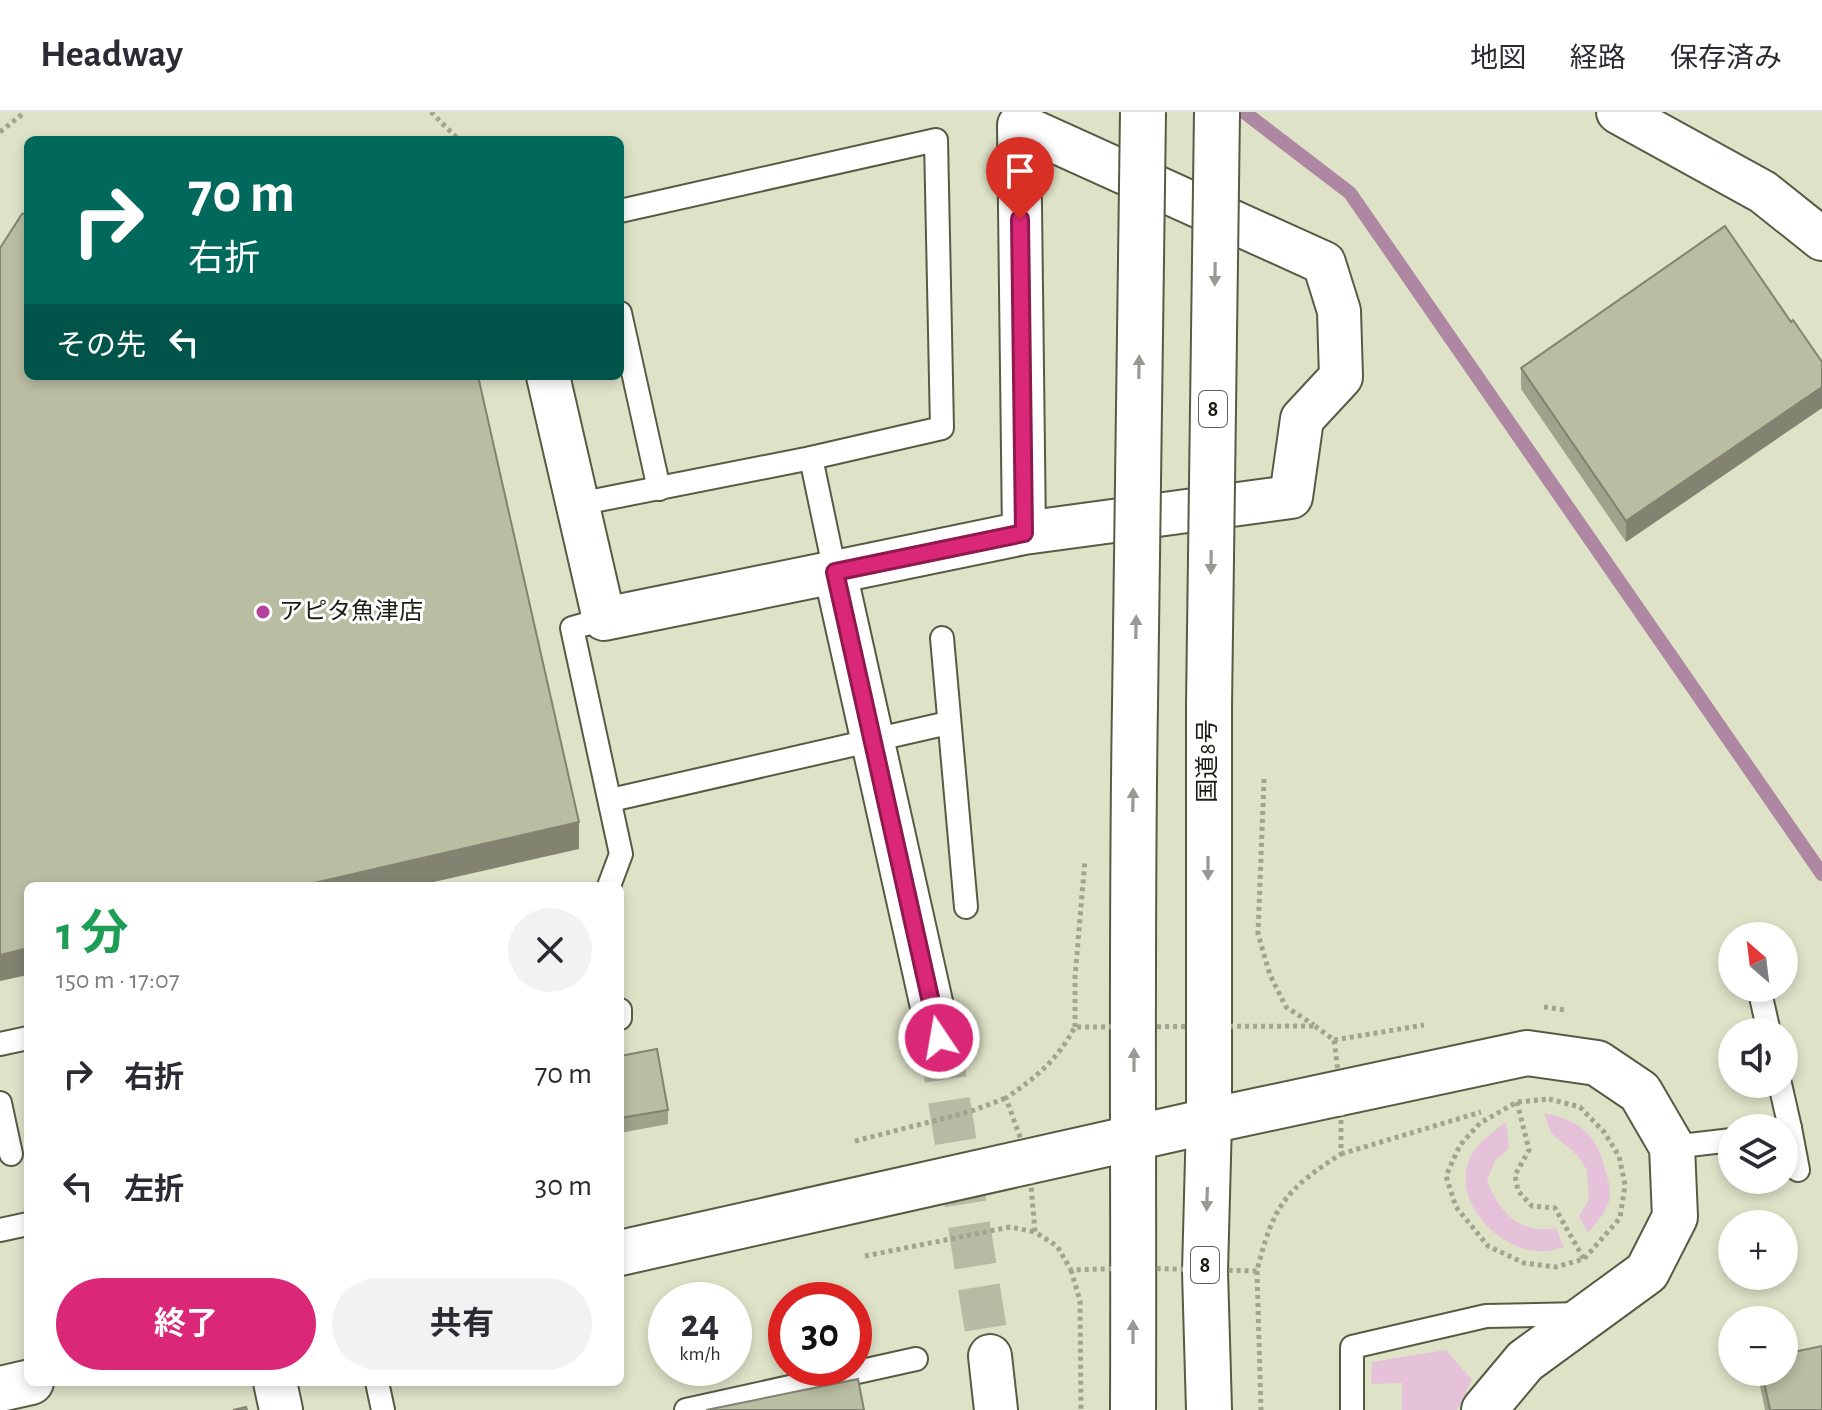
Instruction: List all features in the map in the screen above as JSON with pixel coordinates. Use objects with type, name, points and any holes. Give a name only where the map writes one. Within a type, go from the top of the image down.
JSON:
[{"type":"main road","points":[[1133,1410],[1135,1138],[1131,899],[1143,112]]},
{"type":"main road","name":"国道8号","points":[[1209,1410],[1205,1271],[1209,1121],[1209,706],[1217,112]]},
{"type":"main road","points":[[624,1252],[1527,1053],[1597,1063],[1640,1092],[1672,1147],[1675,1217],[1647,1272],[1525,1361],[1484,1410]]},
{"type":"main road","points":[[0,1389],[24,1384]]},
{"type":"street","points":[[1618,112],[1763,192],[1822,239]]},
{"type":"street","points":[[549,380],[604,619],[1024,533],[1291,497],[1302,419],[1341,377],[1339,311],[1324,263],[1019,125],[1024,533]]},
{"type":"street","points":[[835,572],[939,1038]]},
{"type":"street","points":[[990,1356],[996,1410]]},
{"type":"street","points":[[276,1386],[281,1410]]},
{"type":"lane","points":[[578,504],[811,458],[942,428],[936,140],[624,210]]},
{"type":"lane","points":[[624,331],[659,489]]},
{"type":"lane","points":[[811,458],[835,572]]},
{"type":"lane","points":[[604,619],[572,628],[621,854],[610,882]]},
{"type":"lane","points":[[942,638],[966,907]]},
{"type":"lane","points":[[611,800],[948,723]]},
{"type":"lane","points":[[0,1044],[24,1039]]},
{"type":"lane","points":[[0,1103],[13,1154]]},
{"type":"lane","points":[[1672,1147],[1718,1142]]},
{"type":"lane","points":[[0,1230],[24,1225]]},
{"type":"lane","points":[[1352,1410],[1352,1347],[1486,1316],[1600,1304]]},
{"type":"lane","points":[[686,1410],[916,1359]]},
{"type":"lane","points":[[378,1386],[383,1410]]},
{"type":"path","points":[[0,132],[25,112]]},
{"type":"path","points":[[431,112],[455,136]]},
{"type":"path","points":[[1264,779],[1258,934],[1270,975],[1286,1007],[1315,1026]]},
{"type":"path","points":[[1075,1027],[1075,977],[1085,855]]},
{"type":"path","points":[[1539,1008],[1554,1007],[1567,1011]]},
{"type":"path","points":[[1334,1040],[1425,1025]]},
{"type":"path","points":[[855,1141],[969,1112],[1006,1098]]},
{"type":"path","points":[[1341,1154],[1517,1102],[1549,1099],[1580,1107],[1604,1132],[1619,1156],[1625,1185],[1620,1218],[1584,1259],[1556,1267],[1524,1263],[1488,1246],[1456,1207],[1446,1176],[1460,1145],[1480,1123],[1517,1102]]},
{"type":"path","points":[[1517,1102],[1529,1150],[1515,1175],[1518,1191],[1532,1206],[1555,1208],[1584,1259],[1600,1304]]},
{"type":"path","points":[[865,1256],[1010,1227],[1035,1232]]},
{"type":"path","points":[[1071,1270],[1080,1301],[1081,1410]]},
{"type":"path","points":[[1257,1271],[1261,1410]]},
{"type":"shaded area","points":[[1544,1113],[1576,1124],[1597,1146],[1610,1192],[1602,1216],[1588,1233],[1579,1216],[1589,1200],[1587,1170],[1577,1155],[1551,1133]]},
{"type":"shaded area","points":[[1506,1122],[1509,1148],[1495,1161],[1487,1181],[1492,1192],[1512,1219],[1531,1228],[1556,1228],[1564,1247],[1539,1251],[1508,1242],[1493,1232],[1472,1204],[1466,1188],[1466,1172],[1471,1156],[1482,1141]]},
{"type":"shaded area","points":[[1446,1350],[1472,1380],[1457,1410],[1402,1410],[1402,1383],[1371,1384],[1372,1362]]},
{"type":"building","name":"アピタ魚津店","points":[[22,214],[24,380],[479,380],[579,822],[318,882],[24,882],[24,949],[0,955],[0,248]]},
{"type":"building","points":[[1725,226],[1822,362],[1822,387],[1626,521],[1521,368]]},
{"type":"building","points":[[657,1049],[668,1110],[624,1117],[624,1055]]},
{"type":"building","points":[[1822,1346],[1822,1410],[1770,1410],[1765,1386],[1798,1386],[1798,1351]]},
{"type":"building","points":[[824,1386],[859,1386],[864,1410],[706,1410]]},
{"type":"waterway","points":[[1244,112],[1350,193],[1822,874]]},
{"type":"tunnel","points":[[939,1038],[990,1356]]},
{"type":"place","name":"アピタ魚津店","points":[[263,612]]},
{"type":"route","points":[[939,1038],[835,572],[1024,533],[1020,219]]}]
